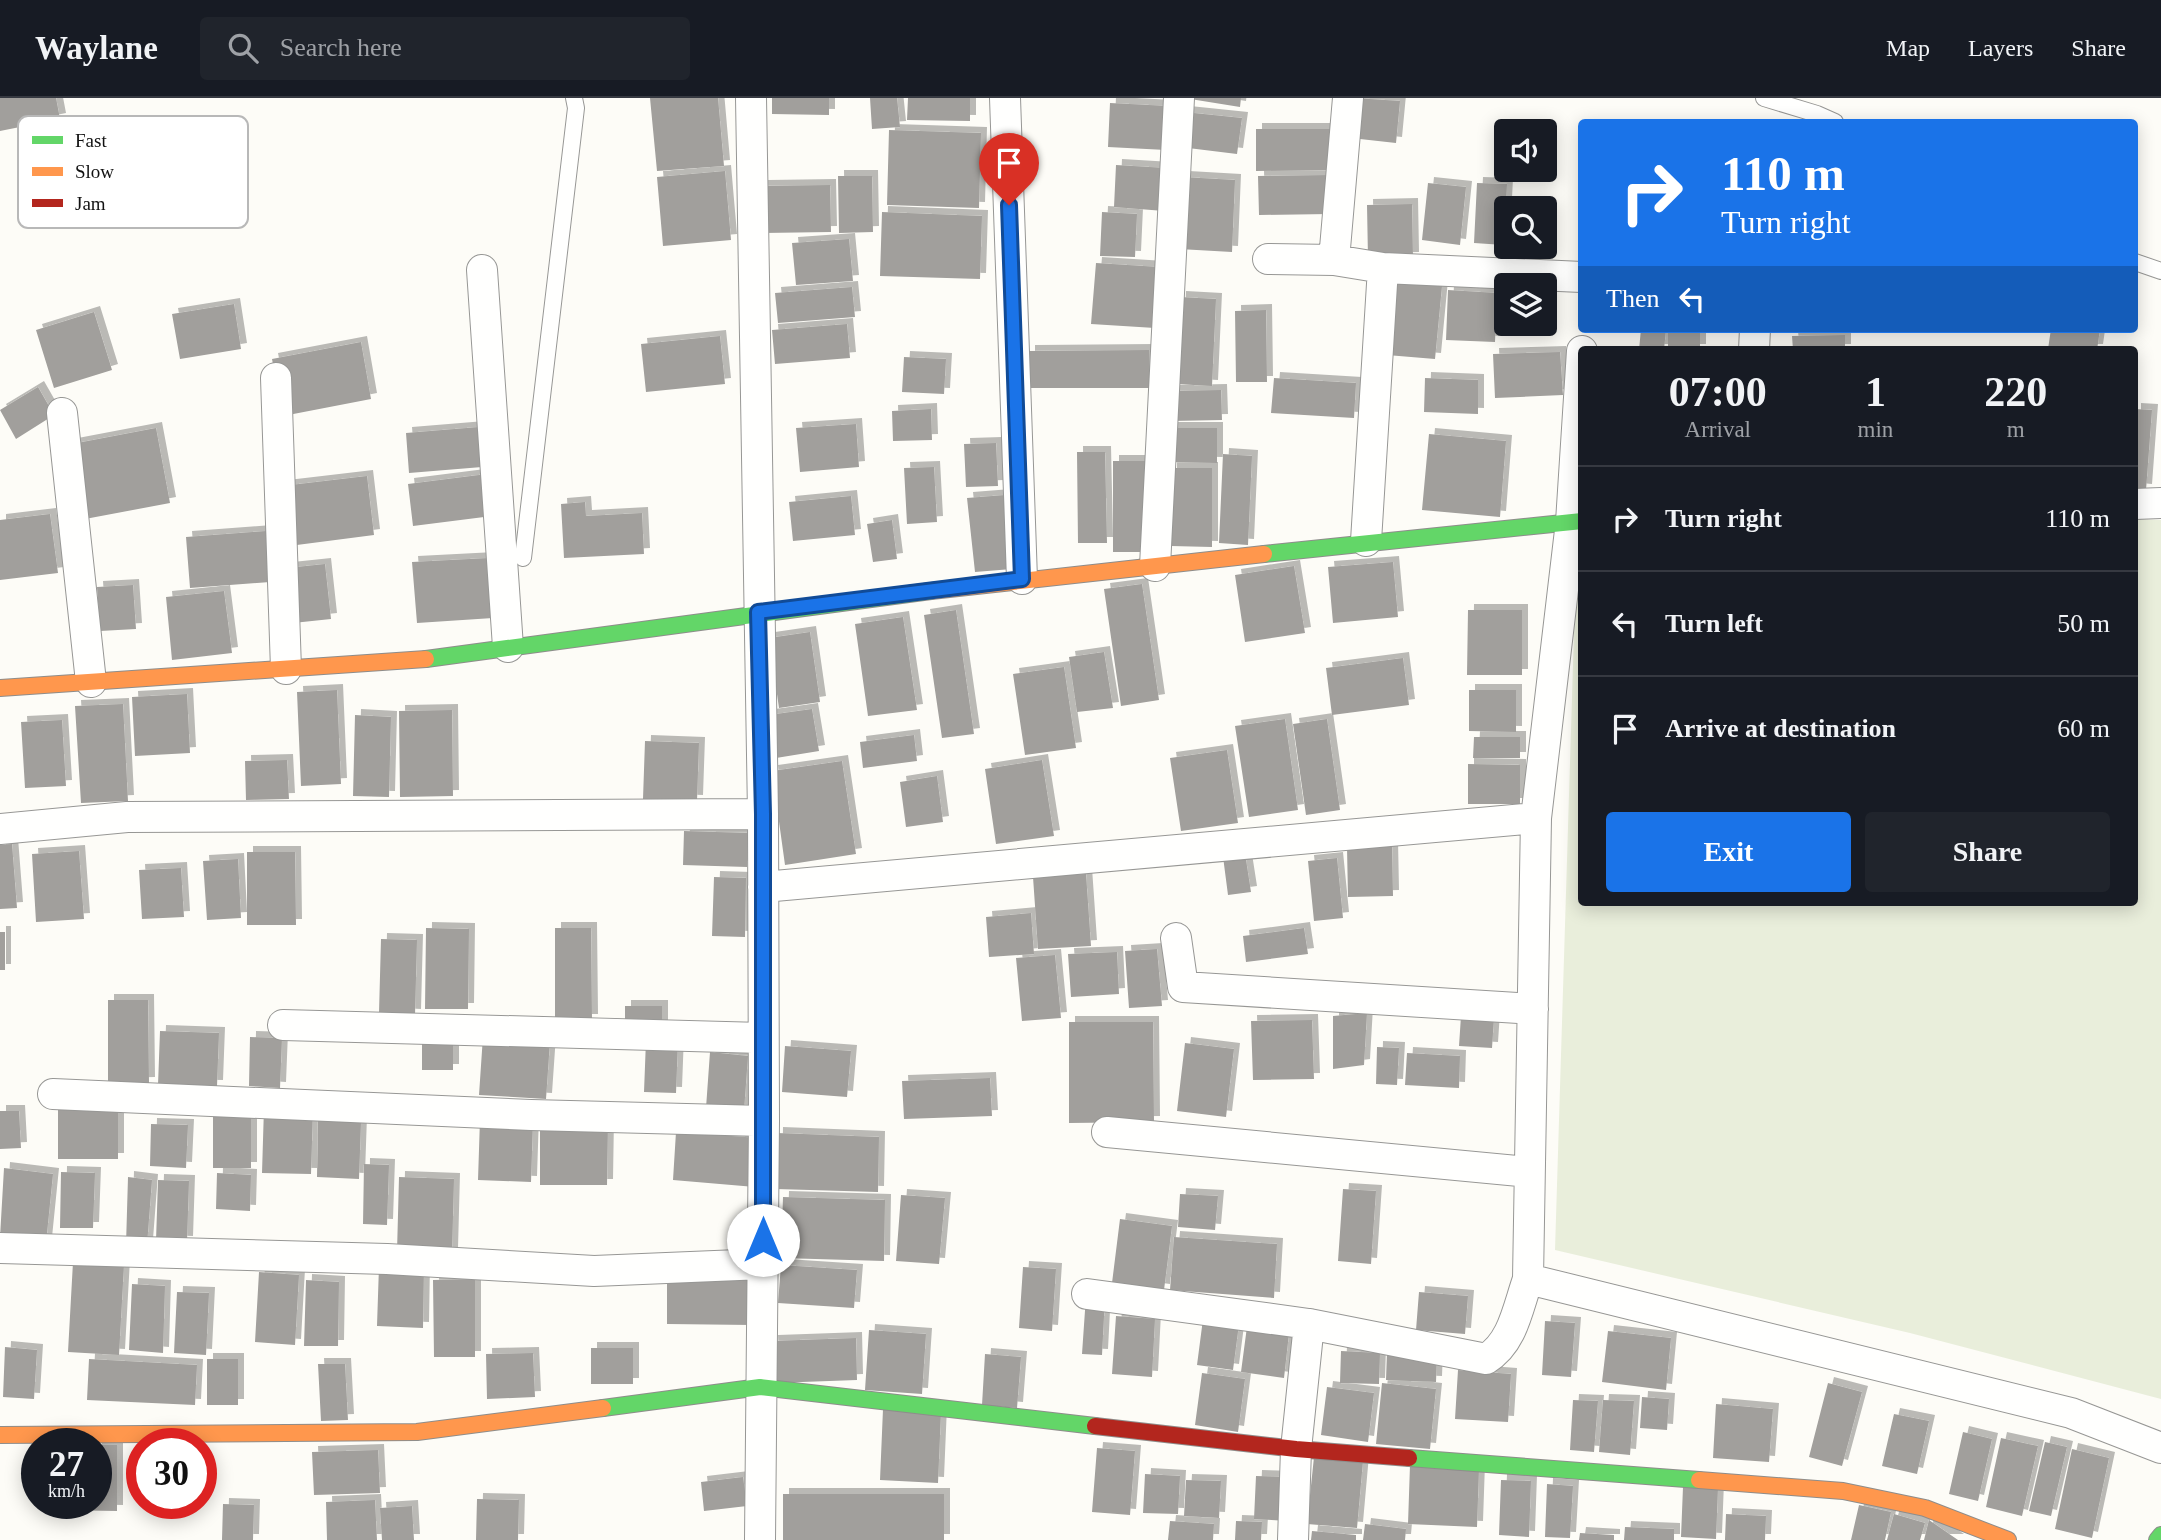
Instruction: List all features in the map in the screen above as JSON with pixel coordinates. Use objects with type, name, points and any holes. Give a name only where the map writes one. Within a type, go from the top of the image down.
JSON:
[{"type":"street","points":[[751,98],[763,814],[764,1121],[760,1540]]},
{"type":"street","points":[[1005,98],[1022,579]]},
{"type":"street","points":[[1155,566],[1179,98]]},
{"type":"street","points":[[1334,260],[1348,98]]},
{"type":"street","points":[[1268,259],[1334,260],[1383,268],[1578,277]]},
{"type":"street","points":[[1366,541],[1383,268]]},
{"type":"street","points":[[482,270],[508,647]]},
{"type":"street","points":[[276,379],[286,669]]},
{"type":"street","points":[[62,413],[91,682]]},
{"type":"street","points":[[1087,1294],[1309,1324],[1486,1359],[1499,1351],[1508,1336],[1528,1279],[1536,818],[1577,522],[1578,488]]},
{"type":"street","points":[[2138,504],[2161,503]]},
{"type":"street","points":[[0,688],[404,662],[758,612],[1022,579],[1366,541],[1577,522]]},
{"type":"street","points":[[0,829],[127,817],[763,814]]},
{"type":"street","points":[[763,887],[1536,818]]},
{"type":"street","points":[[1176,938],[1183,987],[1532,1009]]},
{"type":"street","points":[[283,1025],[762,1038]]},
{"type":"street","points":[[53,1094],[531,1115],[764,1121]]},
{"type":"street","points":[[1107,1132],[1529,1172]]},
{"type":"street","points":[[0,1248],[387,1259],[594,1272],[763,1264]]},
{"type":"street","points":[[1528,1279],[2071,1413],[2161,1448]]},
{"type":"street","points":[[1293,1540],[1296,1449],[1309,1324]]},
{"type":"street","points":[[0,1435],[417,1432],[760,1387],[1296,1449],[1843,1491],[1925,1508],[2008,1540]]},
{"type":"street","points":[[2157,1540],[2161,1535]]},
{"type":"lane","points":[[523,558],[576,108],[573,98]]},
{"type":"lane","points":[[1764,98],[1828,119]]},
{"type":"lane","points":[[2138,263],[2161,271]]},
{"type":"green space","points":[[2138,519],[2161,520],[2161,1399],[1910,1333],[1555,1250],[1577,535],[1578,906],[2138,906]]},
{"type":"building","points":[[0,98],[56,98],[59,116],[18,116],[18,127],[0,131]]},
{"type":"building","points":[[650,98],[718,98],[724,166],[657,171]]},
{"type":"building","points":[[772,98],[829,98],[829,115],[772,114]]},
{"type":"building","points":[[870,98],[897,98],[900,127],[872,129]]},
{"type":"building","points":[[908,98],[970,98],[970,121],[907,120]]},
{"type":"building","points":[[1184,98],[1241,98],[1240,107]]},
{"type":"building","points":[[1355,98],[1400,101],[1396,143],[1351,138]]},
{"type":"building","points":[[1110,103],[1168,106],[1166,150],[1108,147]]},
{"type":"building","points":[[1184,112],[1242,118],[1237,154],[1180,147]]},
{"type":"building","points":[[1256,129],[1330,129],[1331,170],[1256,171]]},
{"type":"building","points":[[889,130],[981,133],[979,208],[887,205]]},
{"type":"building","points":[[1116,165],[1166,168],[1164,211],[1114,207]]},
{"type":"building","points":[[725,171],[731,240],[663,246],[657,177]]},
{"type":"building","points":[[1330,175],[1330,214],[1259,215],[1258,176]]},
{"type":"building","points":[[838,176],[872,176],[873,232],[839,233]]},
{"type":"building","points":[[1183,177],[1235,180],[1232,252],[1179,249]]},
{"type":"building","points":[[1428,183],[1466,187],[1460,245],[1422,240]]},
{"type":"building","points":[[1477,183],[1507,184],[1506,196],[1494,196],[1494,244],[1474,243]]},
{"type":"building","points":[[830,185],[831,232],[763,233],[762,186]]},
{"type":"building","points":[[1412,204],[1413,258],[1368,259],[1367,205]]},
{"type":"building","points":[[882,212],[982,216],[980,279],[880,276]]},
{"type":"building","points":[[1102,212],[1137,214],[1135,257],[1100,256]]},
{"type":"building","points":[[849,239],[853,281],[796,285],[792,243]]},
{"type":"building","points":[[1096,263],[1159,267],[1155,328],[1091,324]]},
{"type":"building","points":[[1395,281],[1442,286],[1435,359],[1387,355]]},
{"type":"building","points":[[852,287],[855,317],[778,323],[775,293]]},
{"type":"building","points":[[1448,290],[1494,293],[1495,342],[1446,340]]},
{"type":"building","points":[[1180,297],[1216,299],[1212,386],[1176,384]]},
{"type":"building","points":[[234,304],[241,349],[180,359],[172,314]]},
{"type":"building","points":[[1266,310],[1267,382],[1236,382],[1235,311]]},
{"type":"building","points":[[94,312],[112,370],[54,388],[36,330]]},
{"type":"building","points":[[847,324],[850,358],[775,364],[772,330]]},
{"type":"building","points":[[1641,333],[1666,333],[1664,346],[1639,346]]},
{"type":"building","points":[[1668,333],[1700,333],[1700,346],[1668,346]]},
{"type":"building","points":[[2050,333],[2099,333],[2098,346],[2048,346]]},
{"type":"building","points":[[1845,335],[1845,346],[1793,346],[1792,336]]},
{"type":"building","points":[[720,336],[725,384],[646,392],[641,344]]},
{"type":"building","points":[[361,342],[371,399],[283,416],[272,359]]},
{"type":"building","points":[[1149,350],[1149,388],[1029,388],[1029,351]]},
{"type":"building","points":[[1560,352],[1563,395],[1495,398],[1493,354]]},
{"type":"building","points":[[904,357],[946,359],[944,394],[902,392]]},
{"type":"building","points":[[1274,378],[1356,383],[1354,418],[1271,413]]},
{"type":"building","points":[[1425,378],[1478,380],[1478,414],[1424,412]]},
{"type":"building","points":[[38,387],[54,415],[16,439],[0,410]]},
{"type":"building","points":[[1221,390],[1222,420],[1171,421],[1170,391]]},
{"type":"building","points":[[931,409],[932,440],[893,441],[892,411]]},
{"type":"building","points":[[2138,409],[2152,410],[2146,490],[2138,489]]},
{"type":"building","points":[[856,424],[859,467],[800,472],[796,428]]},
{"type":"building","points":[[479,427],[482,467],[409,473],[406,433]]},
{"type":"building","points":[[156,428],[170,503],[85,519],[72,444]]},
{"type":"building","points":[[1169,428],[1217,428],[1217,463],[1169,462]]},
{"type":"building","points":[[1429,434],[1506,441],[1500,517],[1422,510]]},
{"type":"building","points":[[996,443],[998,486],[966,487],[964,444]]},
{"type":"building","points":[[1077,452],[1105,452],[1107,543],[1078,543]]},
{"type":"building","points":[[1223,454],[1252,456],[1248,545],[1219,543]]},
{"type":"building","points":[[1113,461],[1146,461],[1146,552],[1113,552]]},
{"type":"building","points":[[934,467],[937,522],[907,524],[904,468]]},
{"type":"building","points":[[1171,468],[1212,468],[1212,547],[1171,546]]},
{"type":"building","points":[[487,474],[492,516],[413,526],[408,484]]},
{"type":"building","points":[[367,476],[374,535],[289,546],[282,486]]},
{"type":"building","points":[[1005,495],[1012,569],[975,572],[967,498]]},
{"type":"building","points":[[851,496],[855,535],[793,541],[789,502]]},
{"type":"building","points":[[585,502],[586,516],[642,513],[644,554],[564,558],[561,504]]},
{"type":"building","points":[[50,514],[58,573],[0,580],[0,520]]},
{"type":"building","points":[[892,520],[897,559],[873,562],[867,524]]},
{"type":"building","points":[[266,531],[270,582],[190,588],[186,537]]},
{"type":"building","points":[[489,558],[493,618],[417,623],[412,562]]},
{"type":"building","points":[[1393,562],[1398,617],[1333,623],[1328,567]]},
{"type":"building","points":[[325,564],[331,619],[293,623],[287,568]]},
{"type":"building","points":[[1294,566],[1305,633],[1245,642],[1235,575]]},
{"type":"building","points":[[1142,584],[1159,700],[1121,706],[1104,589]]},
{"type":"building","points":[[133,585],[136,629],[100,631],[97,587]]},
{"type":"building","points":[[224,591],[232,653],[172,660],[166,597]]},
{"type":"building","points":[[956,610],[974,734],[942,738],[924,615]]},
{"type":"building","points":[[1468,610],[1522,610],[1522,675],[1467,675]]},
{"type":"building","points":[[903,617],[917,710],[868,716],[855,624]]},
{"type":"building","points":[[810,632],[820,702],[779,708],[769,638]]},
{"type":"building","points":[[1104,652],[1113,708],[1077,712],[1069,657]]},
{"type":"building","points":[[1403,658],[1409,705],[1332,715],[1326,668]]},
{"type":"building","points":[[1064,667],[1076,748],[1025,755],[1013,674]]},
{"type":"building","points":[[337,690],[341,784],[301,786],[297,692]]},
{"type":"building","points":[[1469,690],[1516,690],[1516,732],[1469,731]]},
{"type":"building","points":[[187,694],[190,753],[135,756],[132,697]]},
{"type":"building","points":[[123,704],[128,801],[81,803],[75,706]]},
{"type":"building","points":[[812,709],[819,751],[776,758],[769,715]]},
{"type":"building","points":[[452,710],[453,796],[400,797],[399,711]]},
{"type":"building","points":[[355,715],[391,717],[389,797],[353,796]]},
{"type":"building","points":[[1285,719],[1298,810],[1249,817],[1235,726]]},
{"type":"building","points":[[1327,719],[1340,810],[1306,815],[1293,724]]},
{"type":"building","points":[[62,720],[66,786],[25,788],[21,722]]},
{"type":"building","points":[[914,735],[917,761],[863,768],[860,742]]},
{"type":"building","points":[[1474,737],[1520,737],[1520,758],[1473,758]]},
{"type":"building","points":[[645,741],[699,743],[697,801],[643,799]]},
{"type":"building","points":[[1227,750],[1238,823],[1181,831],[1170,758]]},
{"type":"building","points":[[287,760],[289,799],[246,800],[245,761]]},
{"type":"building","points":[[1042,760],[1054,836],[996,844],[985,769]]},
{"type":"building","points":[[842,761],[856,854],[785,865],[772,771]]},
{"type":"building","points":[[1468,764],[1520,765],[1520,804],[1468,804]]},
{"type":"building","points":[[937,776],[943,822],[906,827],[900,782]]},
{"type":"building","points":[[684,831],[748,833],[747,867],[683,865]]},
{"type":"building","points":[[12,844],[17,908],[0,909],[0,845]]},
{"type":"building","points":[[1392,846],[1393,896],[1348,897],[1347,847]]},
{"type":"building","points":[[1244,847],[1251,892],[1228,895],[1222,849]]},
{"type":"building","points":[[79,851],[84,919],[36,922],[32,854]]},
{"type":"building","points":[[247,852],[295,852],[296,925],[247,925]]},
{"type":"building","points":[[1337,858],[1343,918],[1314,921],[1308,861]]},
{"type":"building","points":[[238,859],[241,918],[207,920],[203,861]]},
{"type":"building","points":[[181,868],[184,917],[142,919],[139,870]]},
{"type":"building","points":[[1086,874],[1091,946],[1038,949],[1033,877]]},
{"type":"building","points":[[714,877],[746,878],[745,937],[712,936]]},
{"type":"building","points":[[1031,913],[1034,954],[989,957],[986,917]]},
{"type":"building","points":[[426,928],[469,929],[468,1009],[425,1009]]},
{"type":"building","points":[[555,928],[591,928],[592,1020],[555,1020]]},
{"type":"building","points":[[1304,928],[1308,954],[1246,962],[1243,936]]},
{"type":"building","points":[[0,932],[5,932],[5,970],[0,970]]},
{"type":"building","points":[[381,939],[417,940],[415,1015],[379,1013]]},
{"type":"building","points":[[1157,949],[1162,1006],[1129,1008],[1125,951]]},
{"type":"building","points":[[1117,952],[1119,994],[1071,997],[1068,954]]},
{"type":"building","points":[[1055,955],[1061,1018],[1022,1021],[1016,958]]},
{"type":"building","points":[[108,1000],[148,1000],[149,1083],[108,1084]]},
{"type":"building","points":[[625,1006],[662,1006],[662,1029],[625,1029]]},
{"type":"building","points":[[1367,1013],[1364,1065],[1333,1069],[1333,1016]]},
{"type":"building","points":[[1461,1016],[1494,1018],[1492,1048],[1459,1046]]},
{"type":"building","points":[[1312,1020],[1314,1079],[1253,1080],[1251,1021]]},
{"type":"building","points":[[1069,1022],[1153,1022],[1154,1122],[1069,1123]]},
{"type":"building","points":[[160,1031],[219,1033],[217,1086],[158,1085]]},
{"type":"building","points":[[483,1036],[550,1041],[546,1099],[479,1095]]},
{"type":"building","points":[[250,1037],[282,1038],[280,1088],[249,1086]]},
{"type":"building","points":[[453,1037],[453,1070],[422,1070],[422,1038]]},
{"type":"building","points":[[646,1040],[678,1041],[676,1093],[644,1092]]},
{"type":"building","points":[[1185,1043],[1234,1049],[1226,1117],[1177,1111]]},
{"type":"building","points":[[785,1046],[851,1051],[847,1097],[782,1092]]},
{"type":"building","points":[[1377,1047],[1399,1048],[1397,1085],[1376,1084]]},
{"type":"building","points":[[710,1052],[748,1056],[744,1111],[706,1108]]},
{"type":"building","points":[[1407,1053],[1460,1056],[1459,1088],[1405,1085]]},
{"type":"building","points":[[990,1078],[992,1116],[904,1119],[902,1081]]},
{"type":"building","points":[[58,1107],[118,1108],[118,1159],[58,1159]]},
{"type":"building","points":[[264,1107],[313,1109],[311,1174],[262,1173]]},
{"type":"building","points":[[213,1109],[251,1109],[251,1168],[213,1168]]},
{"type":"building","points":[[0,1111],[19,1111],[21,1148],[0,1149]]},
{"type":"building","points":[[480,1119],[533,1121],[531,1182],[478,1180]]},
{"type":"building","points":[[318,1120],[361,1122],[359,1179],[317,1177]]},
{"type":"building","points":[[540,1122],[608,1123],[607,1185],[540,1185]]},
{"type":"building","points":[[151,1124],[188,1125],[186,1168],[150,1166]]},
{"type":"building","points":[[676,1132],[759,1138],[755,1187],[673,1180]]},
{"type":"building","points":[[777,1133],[879,1137],[878,1192],[776,1189]]},
{"type":"building","points":[[364,1164],[389,1165],[387,1225],[363,1224]]},
{"type":"building","points":[[4,1168],[53,1174],[46,1243],[0,1237]]},
{"type":"building","points":[[61,1172],[95,1173],[93,1228],[60,1228]]},
{"type":"building","points":[[217,1173],[251,1175],[250,1211],[216,1209]]},
{"type":"building","points":[[128,1177],[152,1180],[147,1245],[126,1245]]},
{"type":"building","points":[[399,1177],[454,1179],[452,1254],[397,1252]]},
{"type":"building","points":[[158,1180],[189,1181],[187,1242],[156,1241]]},
{"type":"building","points":[[1343,1189],[1376,1191],[1371,1264],[1338,1261]]},
{"type":"building","points":[[1180,1194],[1218,1196],[1215,1230],[1178,1227]]},
{"type":"building","points":[[901,1195],[945,1198],[939,1264],[896,1261]]},
{"type":"building","points":[[783,1197],[885,1200],[884,1261],[781,1258]]},
{"type":"building","points":[[1120,1219],[1172,1226],[1164,1290],[1112,1283]]},
{"type":"building","points":[[1174,1237],[1277,1244],[1274,1298],[1170,1290]]},
{"type":"building","points":[[73,1262],[124,1265],[119,1355],[68,1352]]},
{"type":"building","points":[[781,1265],[857,1270],[854,1308],[778,1303]]},
{"type":"building","points":[[379,1266],[424,1267],[423,1328],[377,1326]]},
{"type":"building","points":[[1023,1267],[1056,1269],[1052,1331],[1019,1328]]},
{"type":"building","points":[[259,1272],[299,1275],[295,1345],[255,1342]]},
{"type":"building","points":[[667,1272],[753,1273],[752,1325],[667,1324]]},
{"type":"building","points":[[475,1279],[475,1357],[434,1357],[433,1280]]},
{"type":"building","points":[[306,1280],[339,1282],[338,1346],[304,1346]]},
{"type":"building","points":[[132,1284],[165,1286],[163,1353],[129,1350]]},
{"type":"building","points":[[177,1292],[209,1293],[206,1355],[174,1353]]},
{"type":"building","points":[[1419,1292],[1468,1296],[1465,1334],[1416,1330]]},
{"type":"building","points":[[1086,1296],[1105,1297],[1102,1355],[1082,1354]]},
{"type":"building","points":[[1116,1316],[1155,1319],[1152,1377],[1112,1374]]},
{"type":"building","points":[[1203,1319],[1239,1324],[1233,1370],[1197,1365]]},
{"type":"building","points":[[1248,1319],[1290,1324],[1284,1378],[1241,1372]]},
{"type":"building","points":[[1545,1321],[1575,1323],[1571,1377],[1542,1375]]},
{"type":"building","points":[[869,1330],[926,1334],[922,1394],[865,1390]]},
{"type":"building","points":[[1608,1331],[1671,1338],[1666,1390],[1602,1382]]},
{"type":"building","points":[[856,1338],[857,1380],[774,1383],[772,1341]]},
{"type":"building","points":[[5,1347],[37,1350],[34,1399],[3,1397]]},
{"type":"building","points":[[591,1348],[633,1348],[633,1384],[591,1384]]},
{"type":"building","points":[[1341,1351],[1380,1353],[1379,1384],[1340,1383]]},
{"type":"building","points":[[1387,1352],[1437,1355],[1436,1382],[1386,1380]]},
{"type":"building","points":[[533,1353],[535,1397],[487,1399],[486,1354]]},
{"type":"building","points":[[985,1354],[1021,1357],[1017,1408],[982,1405]]},
{"type":"building","points":[[89,1359],[197,1365],[195,1405],[87,1400]]},
{"type":"building","points":[[207,1359],[238,1359],[238,1405],[207,1405]]},
{"type":"building","points":[[318,1364],[345,1364],[348,1420],[321,1421]]},
{"type":"building","points":[[1458,1370],[1511,1374],[1508,1422],[1455,1419]]},
{"type":"building","points":[[1202,1373],[1245,1379],[1238,1432],[1195,1425]]},
{"type":"building","points":[[1382,1383],[1436,1389],[1430,1449],[1376,1444]]},
{"type":"building","points":[[1828,1383],[1862,1392],[1842,1466],[1809,1457]]},
{"type":"building","points":[[1327,1387],[1374,1393],[1368,1442],[1321,1435]]},
{"type":"building","points":[[1642,1397],[1669,1399],[1667,1430],[1640,1428]]},
{"type":"building","points":[[1573,1400],[1598,1401],[1594,1452],[1570,1450]]},
{"type":"building","points":[[1603,1400],[1634,1401],[1630,1455],[1599,1452]]},
{"type":"building","points":[[1716,1404],[1773,1409],[1769,1462],[1713,1458]]},
{"type":"building","points":[[883,1409],[941,1412],[938,1483],[880,1480]]},
{"type":"building","points":[[1894,1414],[1929,1421],[1917,1474],[1882,1466]]},
{"type":"building","points":[[1963,1432],[1992,1439],[1978,1501],[1949,1494]]},
{"type":"building","points":[[2001,1438],[2038,1446],[2022,1516],[1986,1507]]},
{"type":"building","points":[[2045,1442],[2067,1447],[2051,1516],[2029,1511]]},
{"type":"building","points":[[112,1445],[117,1445],[117,1511],[112,1511]]},
{"type":"building","points":[[1097,1448],[1135,1451],[1130,1515],[1092,1512]]},
{"type":"building","points":[[2072,1449],[2109,1458],[2092,1538],[2055,1529]]},
{"type":"building","points":[[378,1450],[380,1493],[314,1495],[312,1452]]},
{"type":"building","points":[[1314,1457],[1363,1461],[1357,1528],[1307,1524]]},
{"type":"building","points":[[1410,1465],[1479,1469],[1477,1527],[1408,1524]]},
{"type":"building","points":[[1145,1474],[1180,1476],[1178,1514],[1143,1513]]},
{"type":"building","points":[[1256,1476],[1290,1477],[1288,1521],[1254,1519]]},
{"type":"building","points":[[743,1477],[747,1506],[704,1511],[701,1482]]},
{"type":"building","points":[[1186,1480],[1221,1481],[1219,1518],[1184,1516]]},
{"type":"building","points":[[1501,1480],[1531,1481],[1529,1537],[1499,1535]]},
{"type":"building","points":[[1547,1484],[1573,1486],[1570,1538],[1545,1537]]},
{"type":"building","points":[[1683,1487],[1718,1488],[1716,1539],[1681,1537]]},
{"type":"building","points":[[783,1494],[944,1494],[944,1540],[783,1540]]},
{"type":"building","points":[[477,1499],[519,1500],[518,1540],[476,1540]]},
{"type":"building","points":[[375,1500],[377,1540],[327,1540],[326,1502]]},
{"type":"building","points":[[223,1504],[254,1505],[253,1540],[222,1540]]},
{"type":"building","points":[[1859,1505],[1891,1512],[1885,1540],[1851,1540]]},
{"type":"building","points":[[412,1506],[414,1540],[382,1540],[380,1508]]},
{"type":"building","points":[[1726,1514],[1766,1516],[1765,1540],[1725,1540]]},
{"type":"building","points":[[1894,1514],[1925,1523],[1920,1540],[1887,1540]]},
{"type":"building","points":[[1929,1520],[1958,1540],[1924,1540]]},
{"type":"building","points":[[1170,1521],[1214,1524],[1213,1540],[1168,1540]]},
{"type":"building","points":[[1236,1521],[1262,1522],[1261,1540],[1235,1540]]},
{"type":"building","points":[[1365,1524],[1406,1529],[1405,1540],[1363,1540]]},
{"type":"building","points":[[1625,1527],[1674,1529],[1674,1540],[1624,1540]]},
{"type":"building","points":[[1312,1531],[1356,1535],[1356,1540],[1311,1540]]},
{"type":"building","points":[[1580,1533],[1614,1535],[1614,1540],[1579,1540]]},
{"type":"traffic: fast","points":[[1264,554],[1578,521]]},
{"type":"traffic: fast","points":[[426,659],[931,591]]},
{"type":"traffic: fast","points":[[603,1408],[760,1387],[1095,1426]]},
{"type":"traffic: fast","points":[[1409,1458],[1699,1480]]},
{"type":"traffic: fast","points":[[2157,1540],[2161,1535]]},
{"type":"traffic: slow","points":[[931,591],[1264,554]]},
{"type":"traffic: slow","points":[[0,688],[426,659]]},
{"type":"traffic: slow","points":[[0,1435],[417,1432],[603,1408]]},
{"type":"traffic: slow","points":[[1699,1480],[1843,1491],[1925,1508],[2008,1540]]},
{"type":"traffic: jam","points":[[1095,1426],[1296,1449],[1409,1458]]},
{"type":"route","points":[[763,1240],[763,814],[758,612],[1022,579],[1009,205]]}]
